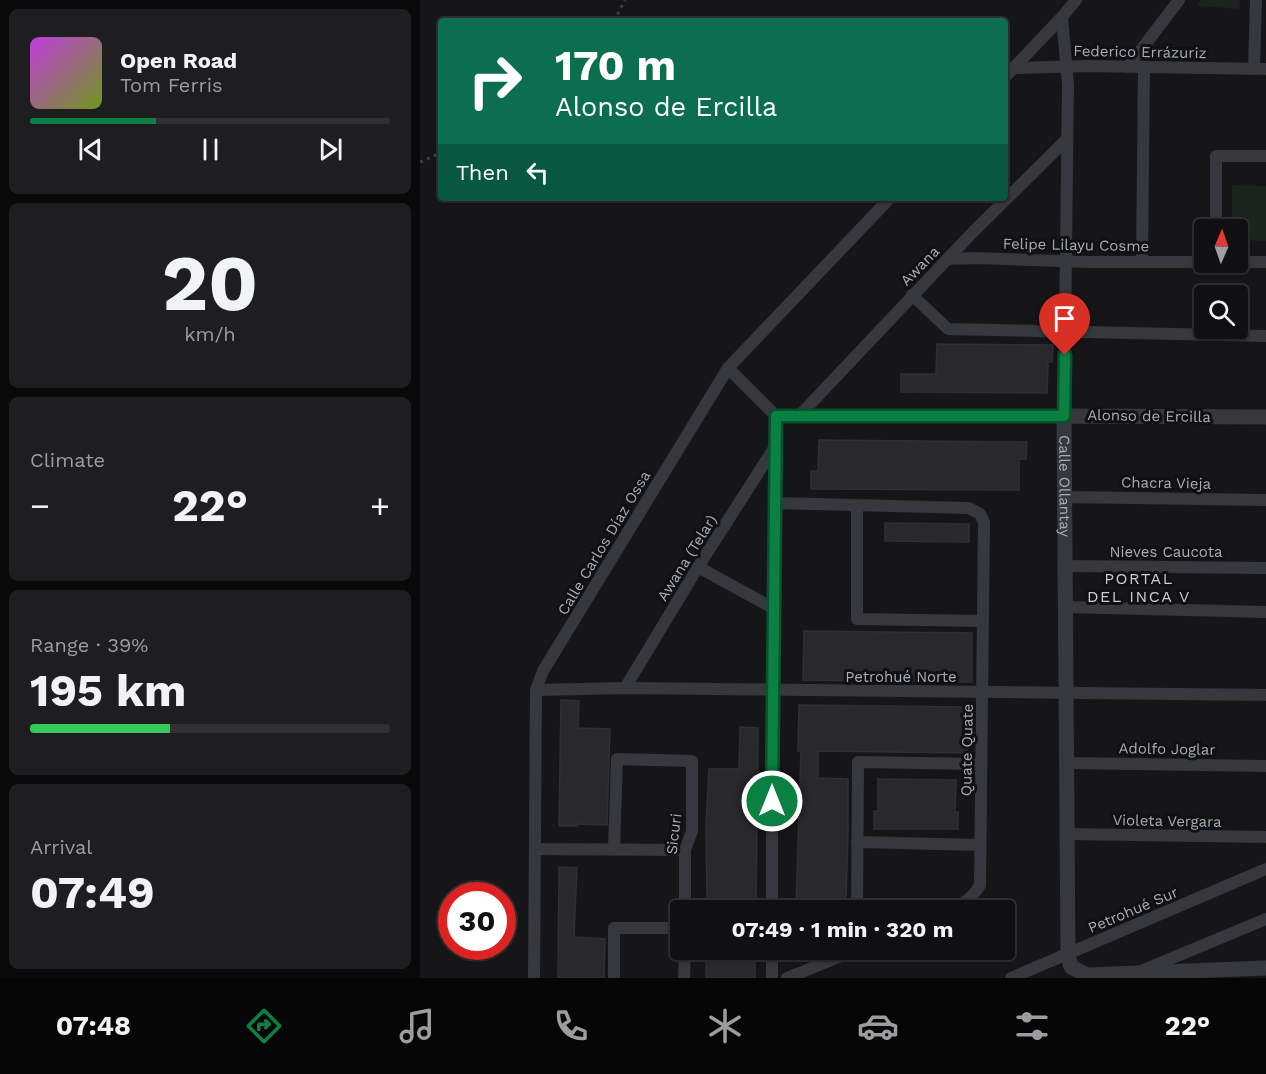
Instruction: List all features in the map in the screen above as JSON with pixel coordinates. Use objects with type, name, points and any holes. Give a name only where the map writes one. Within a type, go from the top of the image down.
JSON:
[{"type":"street","points":[[1008,74],[1076,0]]},
{"type":"street","points":[[1128,67],[1179,0]]},
{"type":"street","points":[[1256,0],[1260,69]]},
{"type":"street","name":"Calle Ollantay","points":[[1062,17],[1066,66],[1067,261],[1064,416],[1068,955]]},
{"type":"street","name":"Federico Errázuriz","points":[[1014,68],[1066,66],[1260,69]]},
{"type":"street","points":[[1142,261],[1144,68]]},
{"type":"street","name":"Awana","points":[[1008,198],[1066,140]]},
{"type":"street","points":[[1216,219],[1216,156],[1266,156]]},
{"type":"street","name":"Calle Carlos Díaz Ossa","points":[[534,978],[536,690],[543,671],[728,368],[887,201]]},
{"type":"street","name":"Awana","points":[[799,416],[912,295],[1005,201]]},
{"type":"street","name":"Felipe Lilayu Cosme","points":[[947,259],[1194,262]]},
{"type":"street","points":[[1248,262],[1266,262]]},
{"type":"street","points":[[912,295],[948,329],[1266,336]]},
{"type":"street","points":[[728,368],[776,416],[772,900]]},
{"type":"street","name":"Alonso de Ercilla","points":[[776,416],[1266,417]]},
{"type":"street","name":"Awana (Telar)","points":[[625,688],[776,444]]},
{"type":"street","name":"Chacra Vieja","points":[[1065,497],[1266,500]]},
{"type":"street","points":[[776,503],[857,506],[857,618],[984,621]]},
{"type":"street","name":"Quate Quate","points":[[857,506],[969,508],[980,514],[984,522],[980,885],[968,900]]},
{"type":"street","name":"Nieves Caucota","points":[[1065,566],[1266,568]]},
{"type":"street","points":[[698,567],[773,608]]},
{"type":"street","points":[[1066,607],[1266,612]]},
{"type":"street","name":"Petrohué Norte","points":[[536,690],[625,688],[1266,695]]},
{"type":"street","name":"Sicuri","points":[[614,849],[617,759],[692,761],[692,831],[685,850],[685,900]]},
{"type":"street","points":[[857,900],[858,762],[981,764]]},
{"type":"street","name":"Adolfo Joglar","points":[[1067,763],[1266,766]]},
{"type":"street","name":"Violeta Vergara","points":[[1067,834],[1266,837]]},
{"type":"street","points":[[857,842],[980,845]]},
{"type":"street","points":[[536,849],[685,850]]},
{"type":"street","name":"Petrohué Sur","points":[[1011,978],[1266,869]]},
{"type":"street","points":[[1140,972],[1266,919]]},
{"type":"street","points":[[614,978],[614,928],[670,928]]},
{"type":"street","points":[[1068,955],[1071,968],[1087,975],[1266,968]]},
{"type":"street","points":[[684,978],[685,960]]},
{"type":"street","points":[[772,960],[772,978]]},
{"type":"street","points":[[787,978],[831,960]]},
{"type":"path","points":[[616,18],[625,0]]},
{"type":"path","points":[[420,162],[438,154]]},
{"type":"shaded area","points":[[1201,0],[1240,0],[1239,9],[1197,6]]},
{"type":"shaded area","points":[[1232,185],[1266,186],[1266,241],[1248,240],[1248,219],[1232,219]]},
{"type":"building","points":[[937,344],[1053,345],[1052,362],[1048,362],[1047,393],[901,392],[901,374],[936,374]]},
{"type":"building","points":[[819,440],[1027,442],[1026,459],[1019,459],[1019,490],[811,489],[811,471],[818,471]]},
{"type":"building","points":[[885,523],[969,524],[969,542],[885,541]]},
{"type":"building","points":[[804,631],[972,633],[972,682],[803,680]]},
{"type":"building","points":[[561,700],[579,701],[578,728],[610,729],[607,825],[559,826]]},
{"type":"building","points":[[799,705],[967,707],[967,753],[818,751],[818,778],[848,779],[846,899],[796,900],[801,751],[798,751]]},
{"type":"building","points":[[740,727],[758,728],[756,900],[705,900],[707,898],[706,824],[709,769],[739,769]]},
{"type":"building","points":[[878,779],[956,780],[955,812],[958,812],[958,829],[874,829],[874,811],[878,811]]},
{"type":"building","points":[[559,867],[577,868],[574,935],[575,937],[605,939],[604,978],[558,978]]},
{"type":"building","points":[[706,960],[755,960],[755,978],[706,978]]},
{"type":"district","name":"PORTAL DEL INCA V","points":[[1139,587]]},
{"type":"route","points":[[772,801],[776,416],[1064,416],[1065,355]]}]
